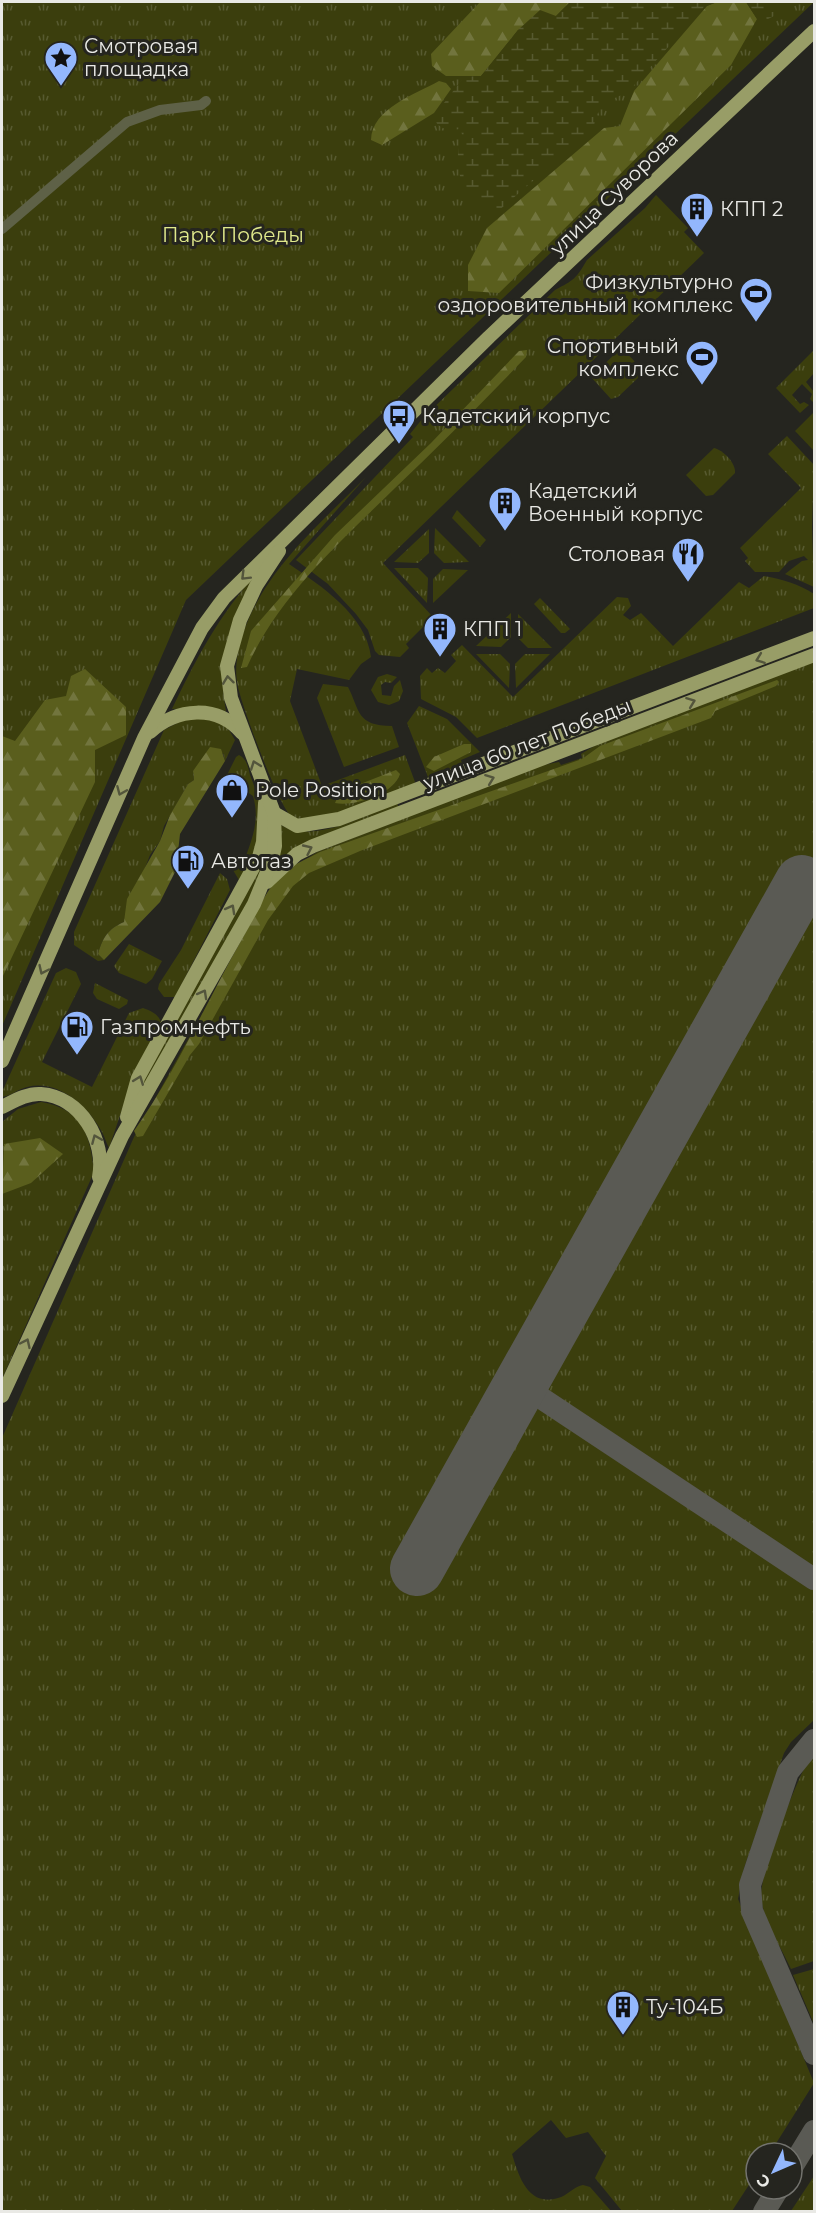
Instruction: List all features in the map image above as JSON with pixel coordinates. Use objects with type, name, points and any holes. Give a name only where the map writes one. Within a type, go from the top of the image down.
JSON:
[{"type":"main road","name":"улица Суворова","points":[[289,536],[489,337],[814,31]]},
{"type":"main road","points":[[2,1396],[122,1136],[263,886],[275,846],[274,813],[228,684],[230,649],[256,586],[289,536]]},
{"type":"main road","points":[[2,1061],[144,738],[202,628],[224,598],[289,536]]},
{"type":"main road","name":"улица 60 лет Победы","points":[[274,813],[288,823],[310,826],[339,819],[814,638]]},
{"type":"main road","name":"улица 60 лет Победы","points":[[263,886],[297,854],[814,655]]},
{"type":"main road","points":[[659,697],[665,712]]},
{"type":"main road","points":[[144,738],[173,717],[191,712],[222,715],[245,736]]},
{"type":"main road","points":[[528,748],[533,762]]},
{"type":"main road","points":[[122,1136],[138,1078],[259,857],[263,842],[265,793]]},
{"type":"main road","points":[[404,795],[410,809]]},
{"type":"main road","points":[[2,1107],[20,1098],[40,1094],[55,1096],[73,1107],[90,1126],[99,1145],[101,1166],[94,1196]]},
{"type":"street","points":[[2,229],[127,122],[160,110],[201,105],[206,101]]},
{"type":"green space","name":"Парк Победы","points":[[2,2],[814,2],[186,600],[2,1026]]},
{"type":"green space","points":[[480,2],[570,2],[556,16],[518,30],[481,76],[446,76],[432,66],[431,54]]},
{"type":"green space","points":[[570,2],[717,2],[704,7],[628,92],[604,103],[595,118],[594,128],[497,212],[475,199],[467,191],[462,181],[458,159],[462,134],[460,129],[446,129],[434,120],[437,112],[464,77],[481,76],[518,30],[540,10],[556,16]]},
{"type":"green space","points":[[717,2],[746,2],[757,19],[731,65],[499,293],[468,291],[468,265],[487,228],[604,128],[620,126],[634,91],[707,6]]},
{"type":"green space","points":[[746,2],[779,2],[781,5],[776,15],[764,21],[757,19]]},
{"type":"green space","points":[[439,81],[446,83],[451,89],[434,113],[382,145],[371,140],[373,129],[387,111],[397,103]]},
{"type":"green space","points":[[656,195],[688,228],[684,232],[704,253],[383,563],[433,617],[406,644],[409,648],[400,657],[379,655],[375,651],[368,630],[356,614],[328,584],[296,560],[413,437],[410,434],[423,418],[555,290],[574,278],[587,260],[645,208]]},
{"type":"green space","points":[[527,350],[526,357],[510,374],[312,572],[275,617],[247,667],[241,668],[251,631],[335,535],[431,443],[519,351]]},
{"type":"green space","points":[[619,350],[633,360],[640,376],[618,397],[611,399],[591,377]]},
{"type":"green space","points":[[814,350],[814,373],[806,382],[814,392],[814,400],[813,402],[810,399],[812,394],[802,384],[792,395],[800,404],[804,402],[809,405],[800,413],[776,388]]},
{"type":"green space","points":[[814,412],[814,451],[795,431]]},
{"type":"green space","points":[[787,436],[814,465],[812,527],[814,587],[785,574],[802,561],[808,560],[804,556],[789,561],[779,572],[755,572],[745,561],[748,558],[740,548],[801,488],[768,454]]},
{"type":"green space","points":[[714,448],[728,458],[735,473],[713,495],[706,496],[686,475]]},
{"type":"green space","points":[[366,477],[289,564],[328,592],[351,615],[361,628],[371,657],[361,664],[349,680],[297,669],[290,701],[322,786],[405,755],[415,782],[399,792],[339,814],[318,819],[299,820],[292,817],[286,810],[254,735],[237,682],[238,652],[248,621],[274,575],[309,534]]},
{"type":"green space","points":[[457,510],[486,540],[480,547],[452,518]]},
{"type":"green space","points":[[435,528],[469,562],[444,563],[434,553]]},
{"type":"green space","points":[[429,529],[429,553],[418,563],[394,562]]},
{"type":"green space","points":[[394,568],[418,568],[428,578],[427,603]]},
{"type":"green space","points":[[443,569],[468,570],[433,603],[433,579]]},
{"type":"green space","points":[[259,571],[235,622],[225,654],[223,690],[226,711],[207,708],[172,709],[210,637],[232,603]]},
{"type":"green space","points":[[764,576],[790,582],[814,594],[814,608],[477,738],[456,717],[421,699],[420,676],[427,668],[432,673],[438,668],[445,673],[456,661],[451,655],[462,645],[513,697],[617,597],[628,598],[631,606],[623,615],[630,620],[641,613],[673,646],[739,582],[749,588]]},
{"type":"green space","points":[[540,598],[570,629],[561,633],[534,604]]},
{"type":"green space","points":[[511,613],[511,637],[501,647],[476,646]]},
{"type":"green space","points":[[518,614],[552,648],[528,648],[518,638]]},
{"type":"green space","points":[[476,654],[500,654],[510,664],[509,688]]},
{"type":"green space","points":[[525,654],[550,654],[516,688],[515,664]]},
{"type":"green space","points":[[814,661],[814,1720],[791,1742],[784,1753],[744,1868],[738,1899],[814,2083],[778,2141],[744,2141],[744,2192],[732,2211],[622,2211],[595,2178],[606,2156],[588,2132],[566,2138],[551,2120],[512,2154],[526,2188],[539,2198],[548,2200],[561,2197],[583,2185],[590,2187],[611,2211],[2,2212],[2,1438],[134,1137],[212,996],[286,873],[317,852],[538,766],[559,762],[561,765],[582,758],[581,754],[601,742]]},
{"type":"green space","points":[[85,669],[126,707],[126,735],[95,750],[95,782],[2,978],[2,736],[15,741],[45,700],[66,696],[71,676]]},
{"type":"green space","points":[[387,674],[397,677],[391,683],[385,682],[381,685],[382,695],[391,696],[394,686],[400,680],[403,691],[399,701],[389,705],[378,702],[371,690],[378,677]]},
{"type":"green space","points":[[777,680],[779,682],[776,686],[715,711],[711,718],[360,851],[309,873],[293,886],[268,920],[199,1044],[190,1055],[143,1136],[137,1137],[134,1131],[178,1060],[261,904],[272,886],[288,869],[320,852],[582,759],[600,746]]},
{"type":"green space","points":[[323,684],[348,687],[365,720],[392,726],[399,747],[344,767],[317,698]]},
{"type":"green space","points":[[419,706],[447,719],[480,752],[461,760],[462,764],[446,773],[428,777],[407,723]]},
{"type":"green space","points":[[209,718],[226,725],[235,740],[225,761],[223,753],[193,771],[194,780],[188,784],[164,826],[160,841],[150,855],[124,922],[104,938],[98,954],[104,960],[98,961],[74,945],[74,932],[164,730],[185,719]]},
{"type":"green space","points":[[464,744],[471,744],[471,752],[434,771],[426,767],[434,757]]},
{"type":"green space","points":[[210,747],[221,749],[225,761],[180,834],[176,870],[160,902],[104,960],[98,954],[102,943],[110,931],[124,922],[127,899],[160,841],[170,815],[188,784],[194,780],[193,771]]},
{"type":"green space","points":[[239,755],[247,763],[258,797],[261,820],[255,852],[244,875],[239,880],[233,870],[235,866],[241,869],[251,842],[256,815],[253,796],[226,777]]},
{"type":"green space","points":[[396,770],[400,774],[396,781],[382,793],[362,801],[335,803],[340,792]]},
{"type":"green space","points":[[397,802],[399,809],[278,862],[279,824],[293,830],[323,830],[354,821]]},
{"type":"green space","points":[[265,864],[262,877],[142,1089],[143,1077],[257,874]]},
{"type":"green space","points":[[220,873],[227,879],[230,890],[175,997],[164,997],[158,989],[159,984],[181,950]]},
{"type":"green space","points":[[129,944],[162,961],[152,979],[146,984],[119,973],[114,966]]},
{"type":"green space","points":[[66,968],[76,972],[81,984],[42,1062],[92,1087],[129,1013],[143,1008],[157,1015],[161,1023],[133,1077],[109,1148],[102,1132],[89,1113],[61,1091],[39,1086],[24,1088],[2,1097],[2,1092],[56,973]]},
{"type":"green space","points":[[95,983],[128,1000],[127,1004],[119,1009],[97,999],[93,993]]},
{"type":"green space","points":[[41,1102],[55,1105],[66,1111],[82,1126],[90,1146],[94,1172],[2,1379],[2,1122],[18,1109]]},
{"type":"green space","points":[[40,1138],[63,1154],[31,1183],[2,1194],[4,1144]]},
{"type":"green space","points":[[814,1752],[814,1961],[791,1969],[765,1915],[761,1897],[762,1885],[773,1846],[800,1778]]},
{"type":"green space","points":[[814,1969],[814,2024],[793,1975]]},
{"type":"green space","points":[[814,2176],[814,2211],[791,2211],[798,2201],[804,2201],[804,2191]]},
{"type":"taxiway","points":[[520,1384],[814,1579]]},
{"type":"taxiway","points":[[814,1740],[788,1772],[750,1885],[752,1911],[814,2054]]},
{"type":"taxiway","points":[[804,2147],[814,2131]]},
{"type":"taxiway","points":[[764,2212],[771,2201]]},
{"type":"runway","points":[[417,1569],[802,882]]},
{"type":"place","name":"Смотровая площадка","points":[[61,87]]},
{"type":"place","name":"КПП 2","points":[[697,238]]},
{"type":"place","name":"Физкультурно оздоровительный комплекс","points":[[756,323]]},
{"type":"place","name":"Спортивный комплекс","points":[[702,386]]},
{"type":"place","name":"Кадетский корпус","points":[[399,445]]},
{"type":"place","name":"Кадетский Военный корпус","points":[[505,532]]},
{"type":"place","name":"Столовая","points":[[688,583]]},
{"type":"place","name":"КПП 1","points":[[440,658]]},
{"type":"place","name":"Pole Position","points":[[232,819]]},
{"type":"place","name":"Автогаз","points":[[188,890]]},
{"type":"place","name":"Газпромнефть","points":[[77,1056]]},
{"type":"place","name":"Ту-104Б","points":[[623,2036]]}]
